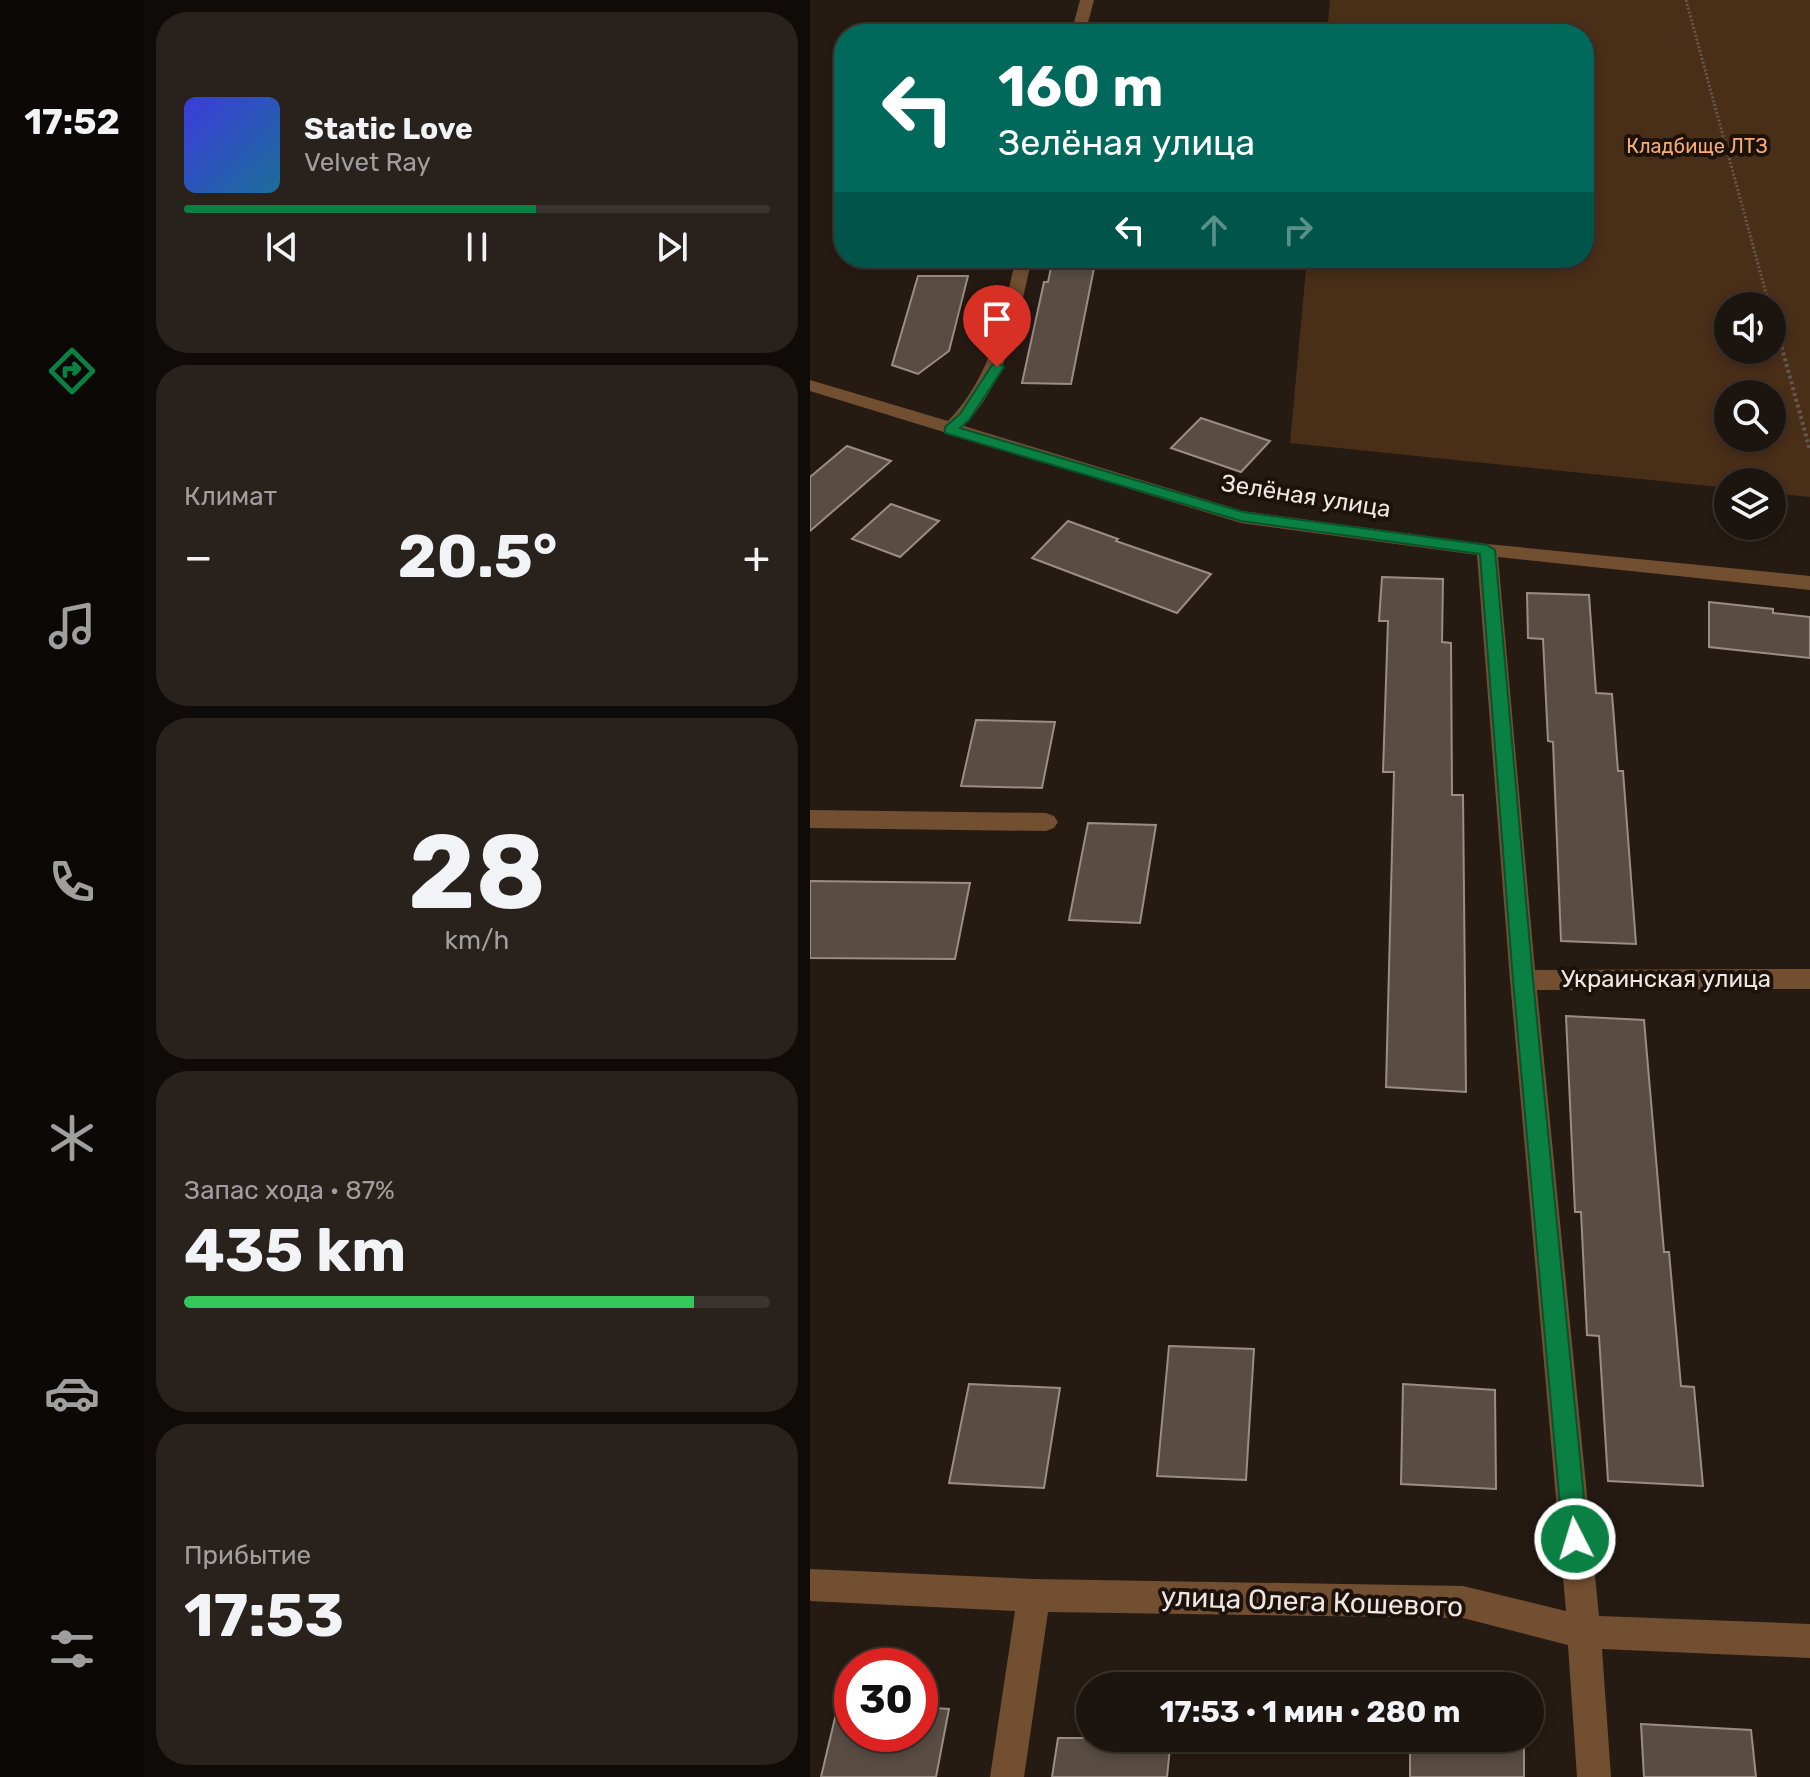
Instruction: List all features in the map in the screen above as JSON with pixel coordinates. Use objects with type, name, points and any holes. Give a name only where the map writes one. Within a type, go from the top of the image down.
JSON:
[{"type":"street","points":[[1081,24],[1087,0]]},
{"type":"street","points":[[950,430],[965,417],[997,367],[1022,268]]},
{"type":"street","name":"Зелёная улица","points":[[810,385],[1241,517],[1487,550],[1810,583]]},
{"type":"street","points":[[1487,550],[1523,980],[1584,1632],[1594,1777]]},
{"type":"street","points":[[810,819],[1046,822]]},
{"type":"street","name":"Украинская улица","points":[[1523,980],[1810,979]]},
{"type":"street","name":"улица Олега Кошевого","points":[[810,1585],[1034,1595],[1463,1602],[1584,1632],[1810,1641]]},
{"type":"street","points":[[1007,1777],[1034,1595]]},
{"type":"path","points":[[1686,0],[1766,292]]},
{"type":"path","points":[[1786,363],[1810,450]]},
{"type":"green space","name":"Кладбище ЛТЗ","points":[[1330,0],[1810,0],[1810,497],[1786,494],[1786,468],[1714,468],[1714,487],[1290,443],[1306,268],[1594,268],[1594,24],[1328,24]]},
{"type":"building","points":[[1051,268],[1094,268],[1071,384],[1022,383],[1044,282],[1048,282]]},
{"type":"building","points":[[918,276],[968,276],[949,351],[918,374],[892,365]]},
{"type":"building","points":[[1201,418],[1270,441],[1241,472],[1171,448]]},
{"type":"building","points":[[847,446],[891,461],[810,531],[810,477]]},
{"type":"building","points":[[891,504],[939,521],[900,557],[852,539]]},
{"type":"building","points":[[1068,521],[1211,574],[1177,613],[1032,558]]},
{"type":"building","points":[[1382,577],[1443,579],[1442,642],[1451,643],[1452,795],[1463,795],[1466,1092],[1386,1087],[1394,772],[1383,772],[1388,621],[1379,621]]},
{"type":"building","points":[[1527,593],[1589,595],[1596,693],[1612,694],[1618,771],[1623,771],[1636,944],[1561,941],[1553,742],[1548,741],[1543,639],[1528,638]]},
{"type":"building","points":[[1709,602],[1773,609],[1773,613],[1810,617],[1810,658],[1709,647]]},
{"type":"building","points":[[976,720],[1055,722],[1042,788],[961,786]]},
{"type":"building","points":[[1088,823],[1156,825],[1140,923],[1069,920]]},
{"type":"building","points":[[810,881],[970,883],[955,959],[810,958]]},
{"type":"building","points":[[1566,1016],[1644,1020],[1664,1252],[1669,1252],[1681,1386],[1694,1387],[1703,1486],[1608,1481],[1599,1336],[1587,1335],[1581,1212],[1575,1212]]},
{"type":"building","points":[[1169,1346],[1254,1349],[1246,1480],[1157,1476]]},
{"type":"building","points":[[969,1384],[1060,1388],[1044,1488],[949,1483]]},
{"type":"building","points":[[1403,1384],[1495,1390],[1496,1489],[1401,1484]]},
{"type":"building","points":[[938,1708],[949,1709],[936,1777],[821,1777],[834,1722],[834,1752],[938,1752]]},
{"type":"building","points":[[1641,1724],[1751,1730],[1756,1777],[1644,1777]]},
{"type":"building","points":[[1058,1738],[1076,1738],[1076,1752],[1170,1752],[1167,1777],[1052,1777]]},
{"type":"building","points":[[1410,1752],[1524,1752],[1524,1777],[1410,1777]]},
{"type":"route","points":[[997,367],[965,417],[950,430],[1241,517],[1487,550],[1575,1539]]}]
